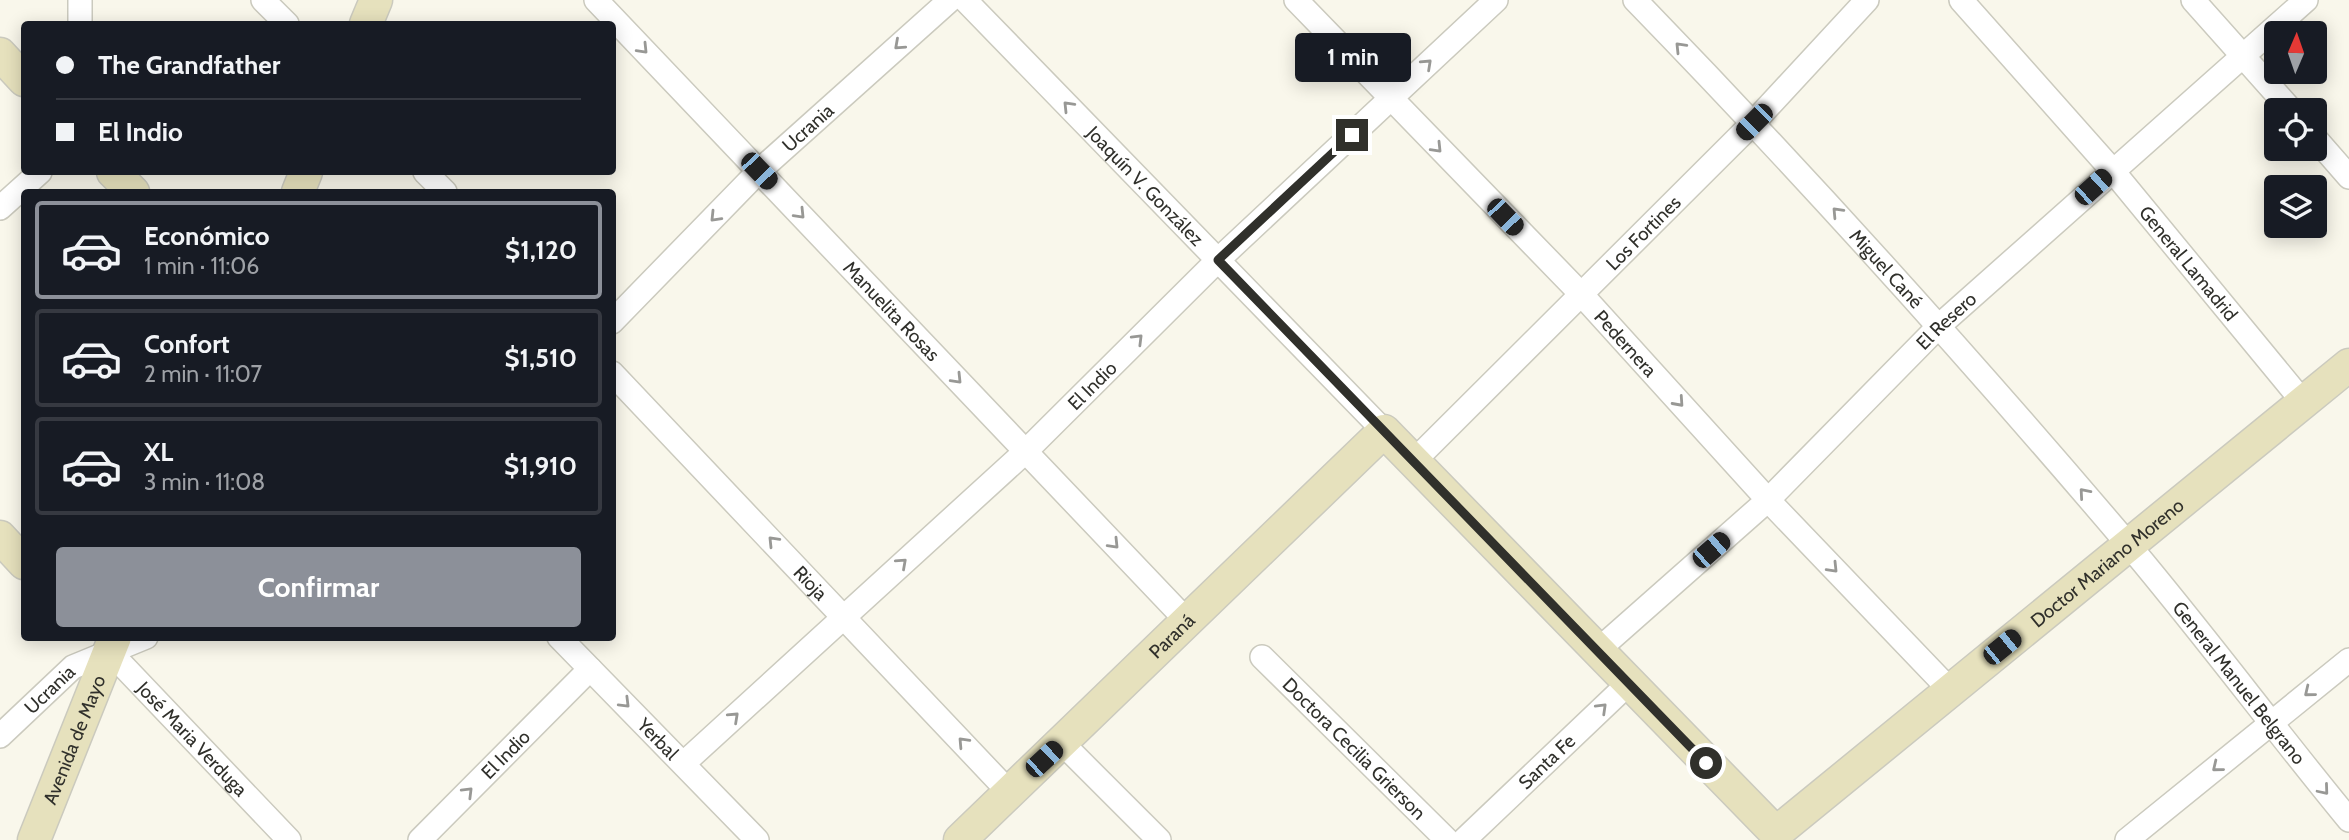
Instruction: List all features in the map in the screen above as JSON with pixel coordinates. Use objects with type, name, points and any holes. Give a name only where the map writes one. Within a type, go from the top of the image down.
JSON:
[{"type":"street","points":[[80,0],[80,21]]},
{"type":"street","points":[[263,0],[283,21]]},
{"type":"street","name":"Manuelita Rosas","points":[[596,0],[1187,621]]},
{"type":"street","name":"Ucrania","points":[[616,318],[759,171],[950,0]]},
{"type":"street","name":"Joaquín V. González","points":[[965,0],[1384,431]]},
{"type":"street","name":"Pedernera","points":[[1296,0],[1582,295],[1768,500],[1950,690]]},
{"type":"street","name":"El Indio","points":[[684,763],[1026,451],[1218,260],[1496,0]]},
{"type":"street","name":"Miguel Cané","points":[[1635,0],[1754,122],[1940,325],[2129,545]]},
{"type":"street","name":"Los Fortines","points":[[1415,460],[1754,122],[1867,0]]},
{"type":"street","name":"General Lamadrid","points":[[1961,0],[2112,170],[2303,402]]},
{"type":"street","points":[[2193,0],[2280,98]]},
{"type":"street","name":"El Resero","points":[[1597,650],[1768,500],[1940,325],[2306,0]]},
{"type":"street","points":[[0,54],[21,77]]},
{"type":"street","points":[[2327,152],[2349,177]]},
{"type":"street","points":[[21,189],[37,175]]},
{"type":"street","points":[[116,175],[130,189]]},
{"type":"street","points":[[428,175],[441,189]]},
{"type":"street","points":[[0,208],[21,189]]},
{"type":"street","name":"Doctor Mariano Moreno","points":[[1775,838],[1950,690],[2349,365]]},
{"type":"street","name":"Rioja","points":[[616,377],[845,615],[1009,792]]},
{"type":"street","points":[[1384,431],[1415,460],[1775,838]]},
{"type":"street","name":"Paraná","points":[[960,840],[1384,431]]},
{"type":"street","points":[[0,537],[21,560]]},
{"type":"street","name":"General Manuel Belgrano","points":[[2129,545],[2349,820]]},
{"type":"street","name":"Yerbal","points":[[563,641],[757,840]]},
{"type":"street","name":"Ucrania","points":[[0,736],[73,667],[106,642]]},
{"type":"street","name":"Avenida de Mayo","points":[[34,840],[106,642]]},
{"type":"street","name":"José Maria Verduga","points":[[106,642],[289,840]]},
{"type":"street","name":"Doctora Cecilia Grierson","points":[[1262,657],[1447,840]]},
{"type":"street","points":[[2127,840],[2349,660]]},
{"type":"street","name":"El Indio","points":[[420,840],[590,668]]},
{"type":"street","name":"Santa Fe","points":[[1464,840],[1628,684]]},
{"type":"street","points":[[1062,743],[1159,840]]},
{"type":"route","points":[[1352,135],[1218,260],[1415,460],[1706,763]]}]
